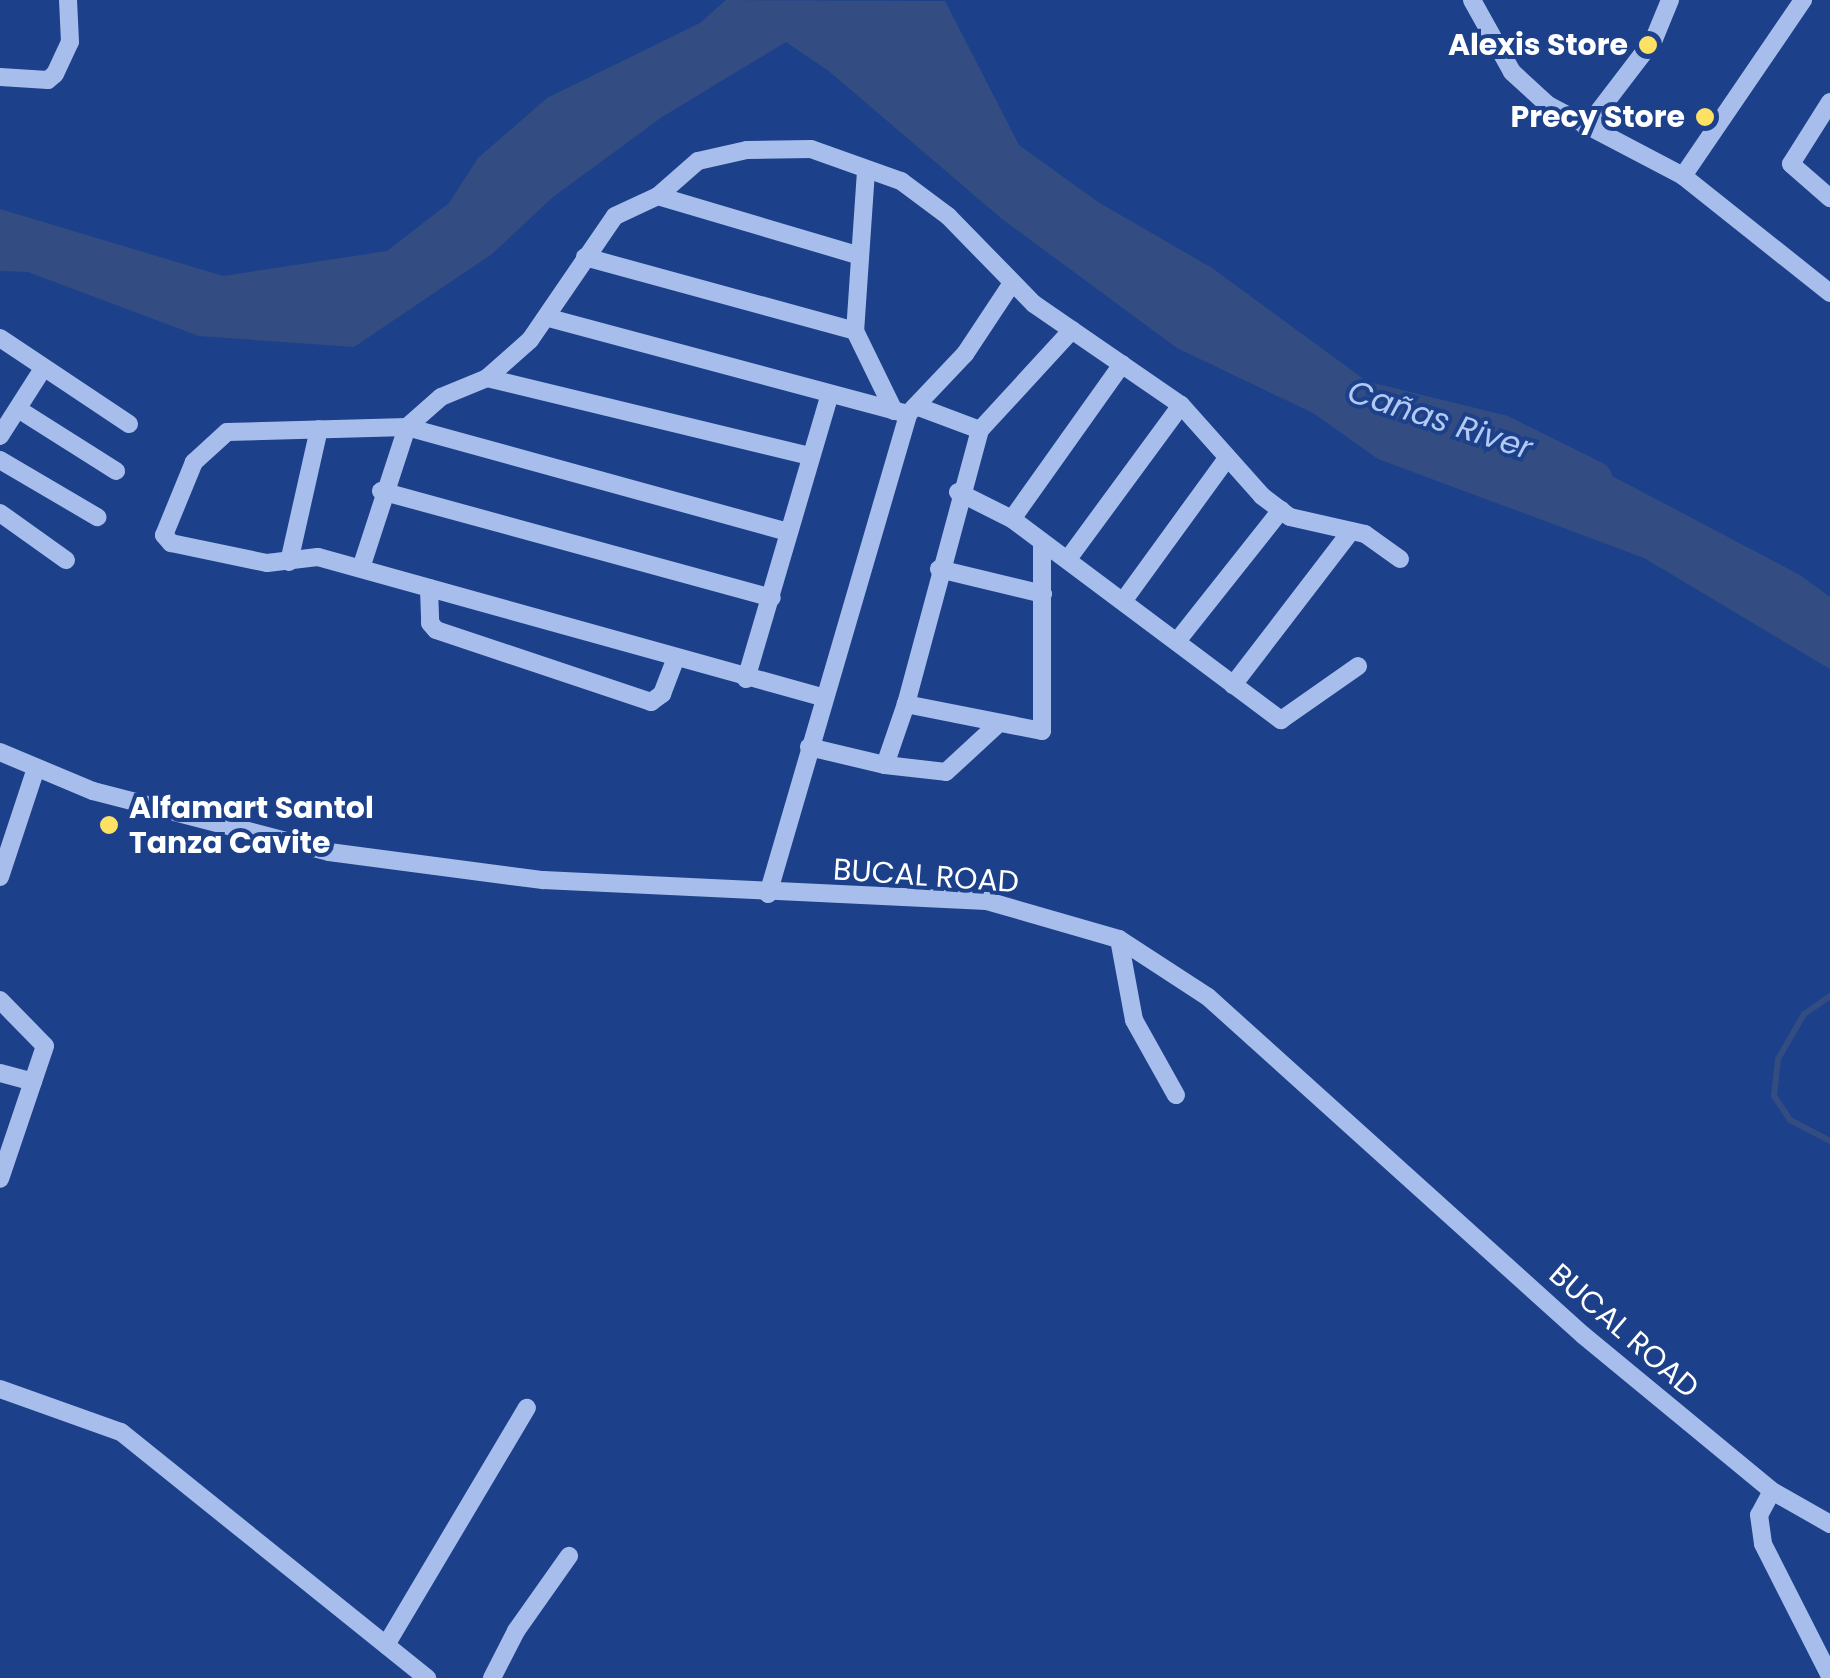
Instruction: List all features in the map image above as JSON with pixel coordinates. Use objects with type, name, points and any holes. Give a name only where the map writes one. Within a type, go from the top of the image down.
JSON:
[{"type":"street","points":[[0,77],[48,80],[55,74],[70,42],[68,0]]},
{"type":"street","points":[[1472,0],[1512,72],[1586,128],[1683,176],[1830,293]]},
{"type":"street","points":[[1586,128],[1646,52],[1670,0]]},
{"type":"street","points":[[1683,176],[1803,0]]},
{"type":"street","points":[[1830,102],[1791,164],[1830,198]]},
{"type":"street","points":[[361,568],[381,491],[407,427],[441,397],[487,378],[549,318],[615,216],[658,196],[698,160],[748,150],[811,150],[901,181],[948,216],[1012,283],[1181,405],[1227,458],[1281,510],[1351,531],[1400,559]]},
{"type":"street","points":[[866,171],[857,254],[856,330],[906,410]]},
{"type":"street","points":[[658,196],[857,254]]},
{"type":"street","points":[[585,257],[856,330]]},
{"type":"street","points":[[768,894],[906,410],[965,354],[1012,283]]},
{"type":"street","points":[[549,318],[829,397],[906,410],[980,430]]},
{"type":"street","points":[[885,765],[906,704],[958,492],[980,430],[1072,330]]},
{"type":"street","points":[[0,338],[42,370],[128,424]]},
{"type":"street","points":[[1012,519],[1122,364]]},
{"type":"street","points":[[0,436],[42,370]]},
{"type":"street","points":[[487,378],[810,456]]},
{"type":"street","points":[[746,680],[829,397]]},
{"type":"street","points":[[1068,559],[1181,405]]},
{"type":"street","points":[[18,410],[116,470]]},
{"type":"street","points":[[788,532],[407,427],[226,432],[194,462],[165,524],[171,544],[288,562],[318,556],[746,680],[825,698]]},
{"type":"street","points":[[288,562],[319,429]]},
{"type":"street","points":[[1124,600],[1227,458]]},
{"type":"street","points":[[0,460],[97,516]]},
{"type":"street","points":[[381,491],[772,598]]},
{"type":"street","points":[[958,492],[1012,519],[1282,720],[1358,666]]},
{"type":"street","points":[[1178,640],[1281,510]]},
{"type":"street","points":[[0,513],[66,560]]},
{"type":"street","points":[[1233,685],[1351,531]]},
{"type":"street","points":[[906,704],[1042,731],[1042,543]]},
{"type":"street","points":[[939,569],[1042,594]]},
{"type":"street","points":[[429,588],[430,623],[436,630],[651,702],[662,694],[675,660]]},
{"type":"street","points":[[809,748],[885,765],[946,772],[997,725]]},
{"type":"street","name":"BUCAL ROAD","points":[[0,752],[93,792],[329,852],[543,880],[987,902],[1119,939],[1208,997],[1583,1336],[1772,1491],[1830,1524]]},
{"type":"street","points":[[0,877],[36,768]]},
{"type":"street","points":[[1119,939],[1134,1020],[1176,1095]]},
{"type":"street","points":[[0,1179],[7,1139],[45,1046],[4,1012]]},
{"type":"street","points":[[0,1072],[33,1082]]},
{"type":"street","points":[[0,1389],[121,1432],[427,1678]]},
{"type":"street","points":[[386,1645],[527,1408]]},
{"type":"street","points":[[1772,1491],[1759,1515],[1763,1544],[1830,1676]]},
{"type":"street","points":[[492,1678],[516,1630],[569,1556]]},
{"type":"water","points":[[726,0],[945,1],[1019,145],[1098,202],[1212,268],[1417,418],[1595,467],[1800,575],[1830,597],[1830,669],[1644,558],[1378,459],[1313,413],[1177,348],[1002,219],[830,72],[786,42],[662,117],[553,197],[492,254],[354,347],[199,336],[28,272],[0,271],[0,209],[223,276],[387,251],[449,203],[478,158],[547,98],[700,23]]},
{"type":"waterway","name":"Cañas River","points":[[1367,399],[1501,432],[1594,478]]},
{"type":"waterway","points":[[1830,996],[1804,1014],[1778,1059],[1774,1096],[1790,1120],[1830,1141]]},
{"type":"place","name":"Alexis Store","points":[[1648,45]]},
{"type":"place","name":"Precy Store","points":[[1705,117]]},
{"type":"place","name":"Alfamart Santol Tanza Cavite","points":[[109,825]]}]
